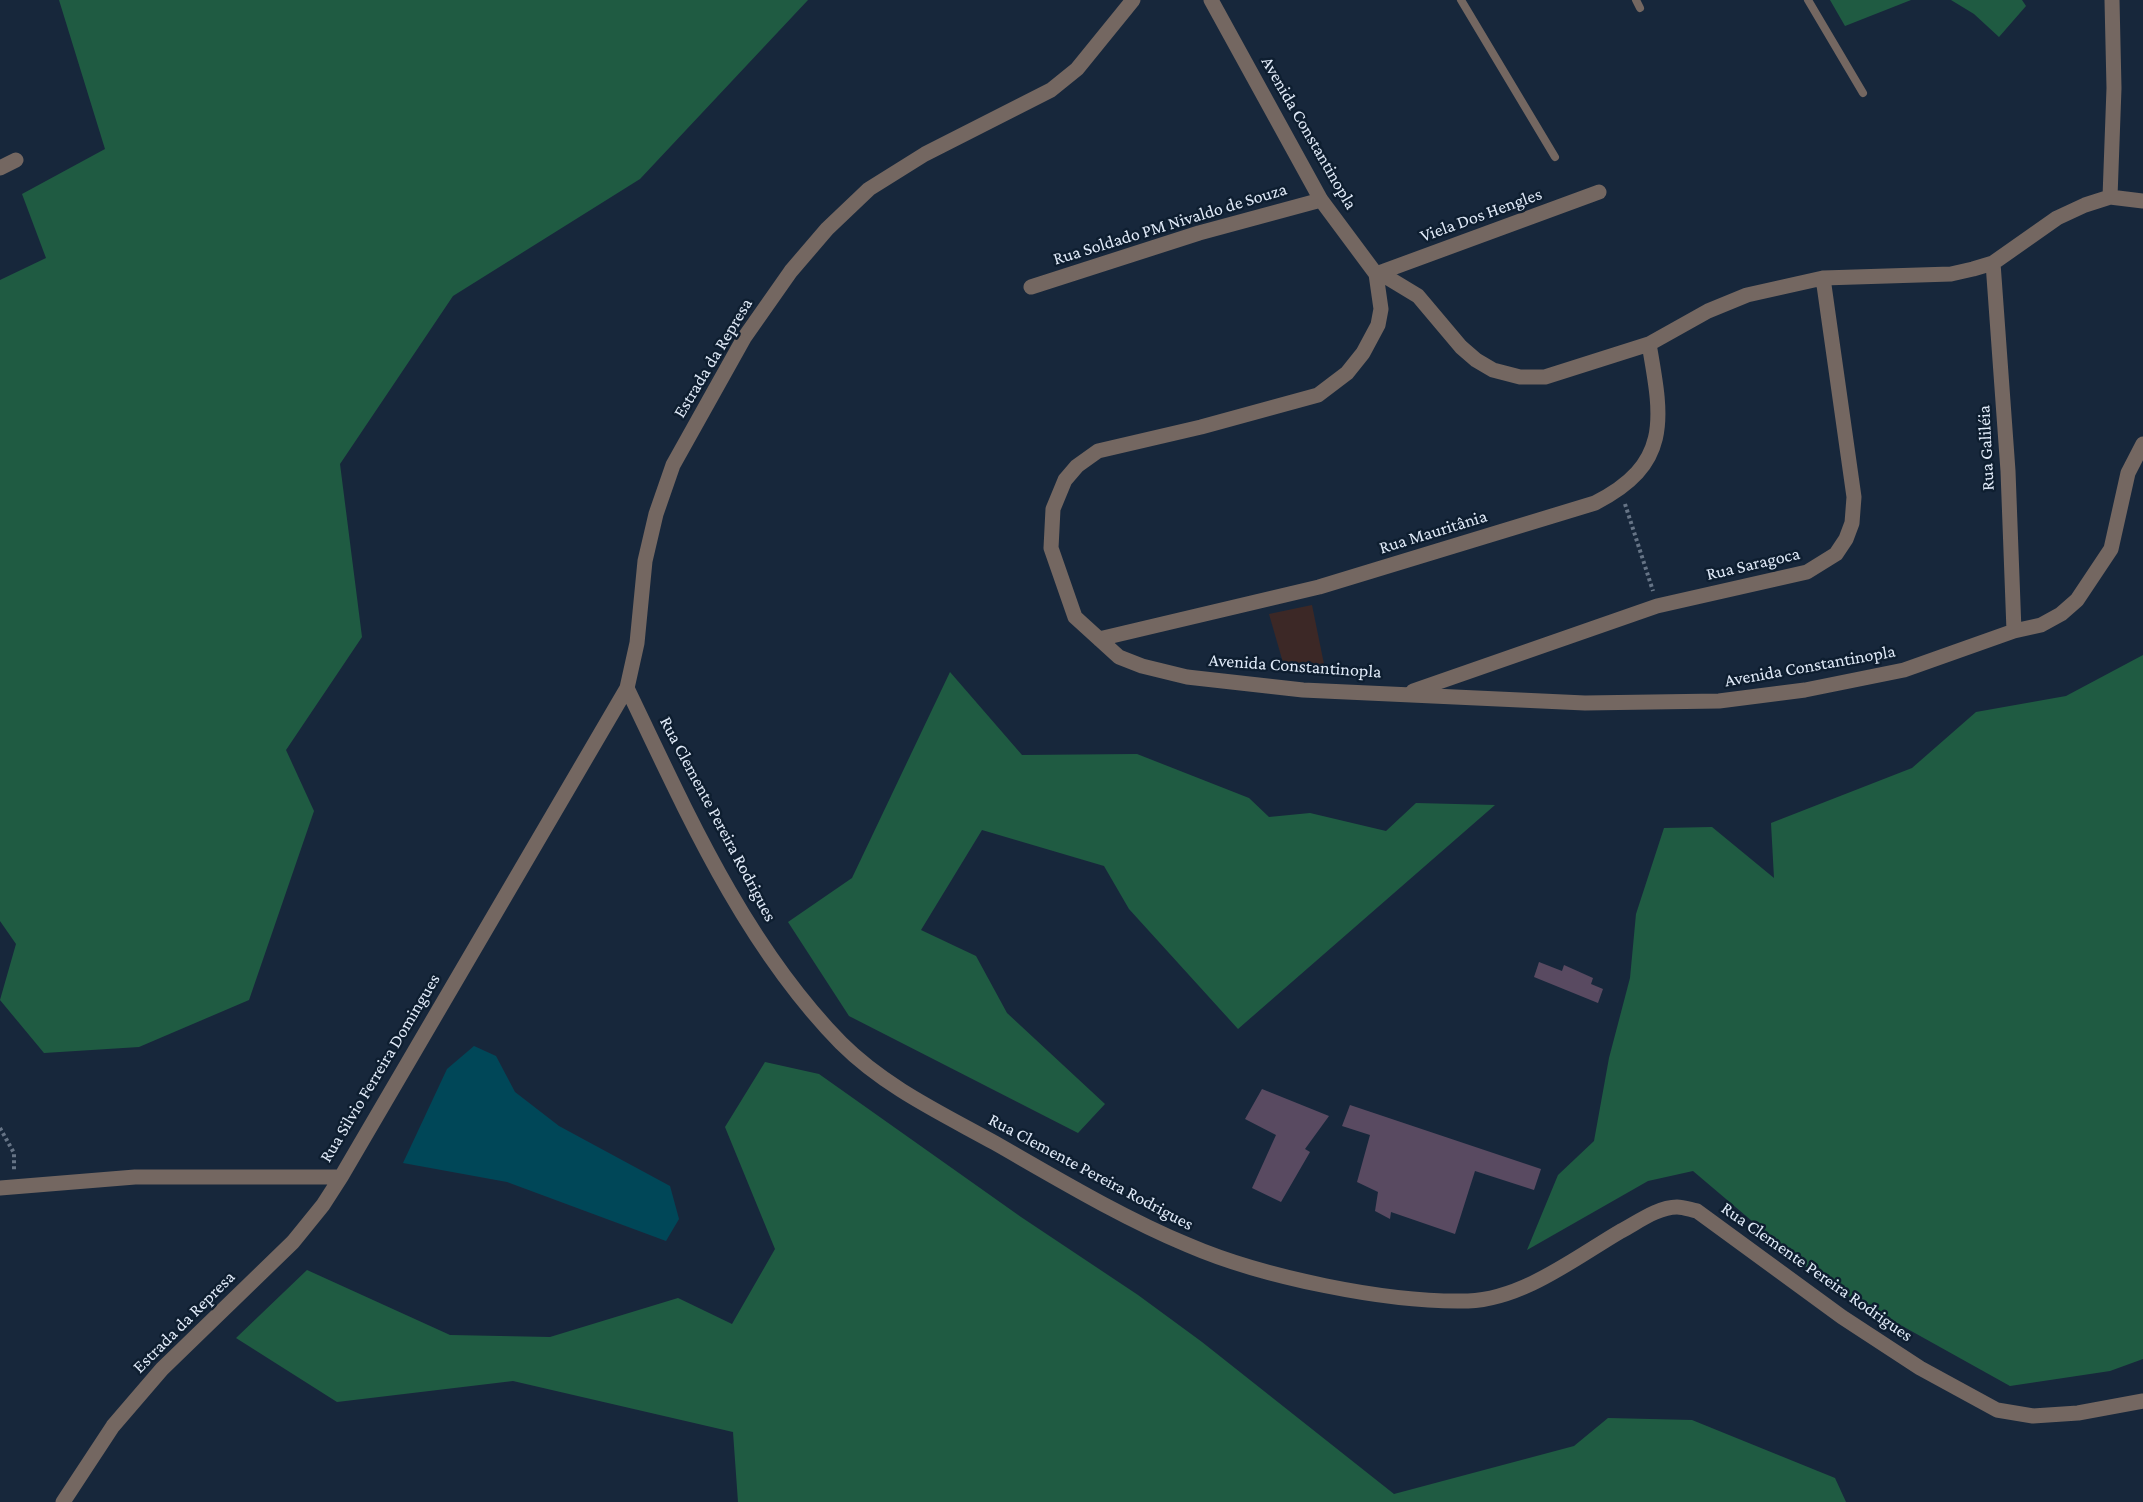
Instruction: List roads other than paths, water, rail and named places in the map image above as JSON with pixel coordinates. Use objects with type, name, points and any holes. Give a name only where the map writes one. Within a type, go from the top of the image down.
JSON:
[{"type":"street","name":"Estrada da Represa","points":[[627,688],[637,643],[645,561],[656,514],[673,465],[744,338],[791,270],[827,229],[869,189],[925,154],[1051,90],[1077,69],[1132,0]]},
{"type":"street","name":"Avenida Constantinopla","points":[[1211,0],[1321,200],[1378,273],[1381,309],[1378,325],[1363,353],[1334,385],[1318,395],[1201,427],[1098,451],[1077,466],[1065,480],[1053,509],[1051,548],[1075,618],[1119,657],[1142,666],[1187,677],[1303,690],[1585,703],[1719,701],[1805,690],[1904,670],[2014,631],[2041,625],[2061,614],[2088,586],[2111,549],[2128,472],[2143,444]]},
{"type":"street","points":[[2110,197],[2114,88],[2112,0]]},
{"type":"street","points":[[0,168],[16,160]]},
{"type":"street","name":"Viela Dos Hengles","points":[[1378,273],[1599,192]]},
{"type":"street","points":[[1378,273],[1418,296],[1461,347],[1492,370],[1520,377],[1545,377],[1649,344],[1725,303],[1782,286],[1823,278],[1951,274],[1993,262],[2057,218],[2110,197],[2143,201]]},
{"type":"street","name":"Rua Soldado PM Nivaldo de Souza","points":[[1031,287],[1199,233],[1321,200]]},
{"type":"street","name":"Rua Galiléia","points":[[1993,262],[2008,471],[2014,631]]},
{"type":"street","name":"Rua Saragoca","points":[[1407,693],[1657,606],[1807,572],[1836,554],[1846,539],[1852,523],[1854,497],[1823,278]]},
{"type":"street","name":"Rua Mauritânia","points":[[1099,639],[1320,587],[1586,506],[1620,490],[1640,470],[1655,439],[1659,402],[1649,344]]},
{"type":"street","name":"Rua Silvio Ferreira Domingues","points":[[7,1188],[135,1177],[341,1177],[627,688]]},
{"type":"street","name":"Rua Clemente Pereira Rodrigues","points":[[627,688],[677,793],[735,899],[782,972],[842,1043],[892,1086],[1128,1218],[1191,1247],[1245,1265],[1325,1284],[1414,1300],[1471,1301],[1506,1294],[1537,1280],[1649,1215],[1676,1207],[1697,1211],[1842,1317],[1920,1368],[1997,1410],[2032,1416],[2078,1413],[2143,1401]]},
{"type":"street","name":"Estrada da Represa","points":[[63,1502],[113,1426],[162,1369],[292,1242],[323,1205],[341,1177]]},
{"type":"lane","points":[[1461,0],[1555,157]]},
{"type":"lane","points":[[1808,0],[1863,93]]},
{"type":"water","points":[[474,1046],[496,1056],[515,1092],[559,1126],[670,1186],[679,1219],[666,1241],[507,1182],[403,1163],[447,1069]]}]
